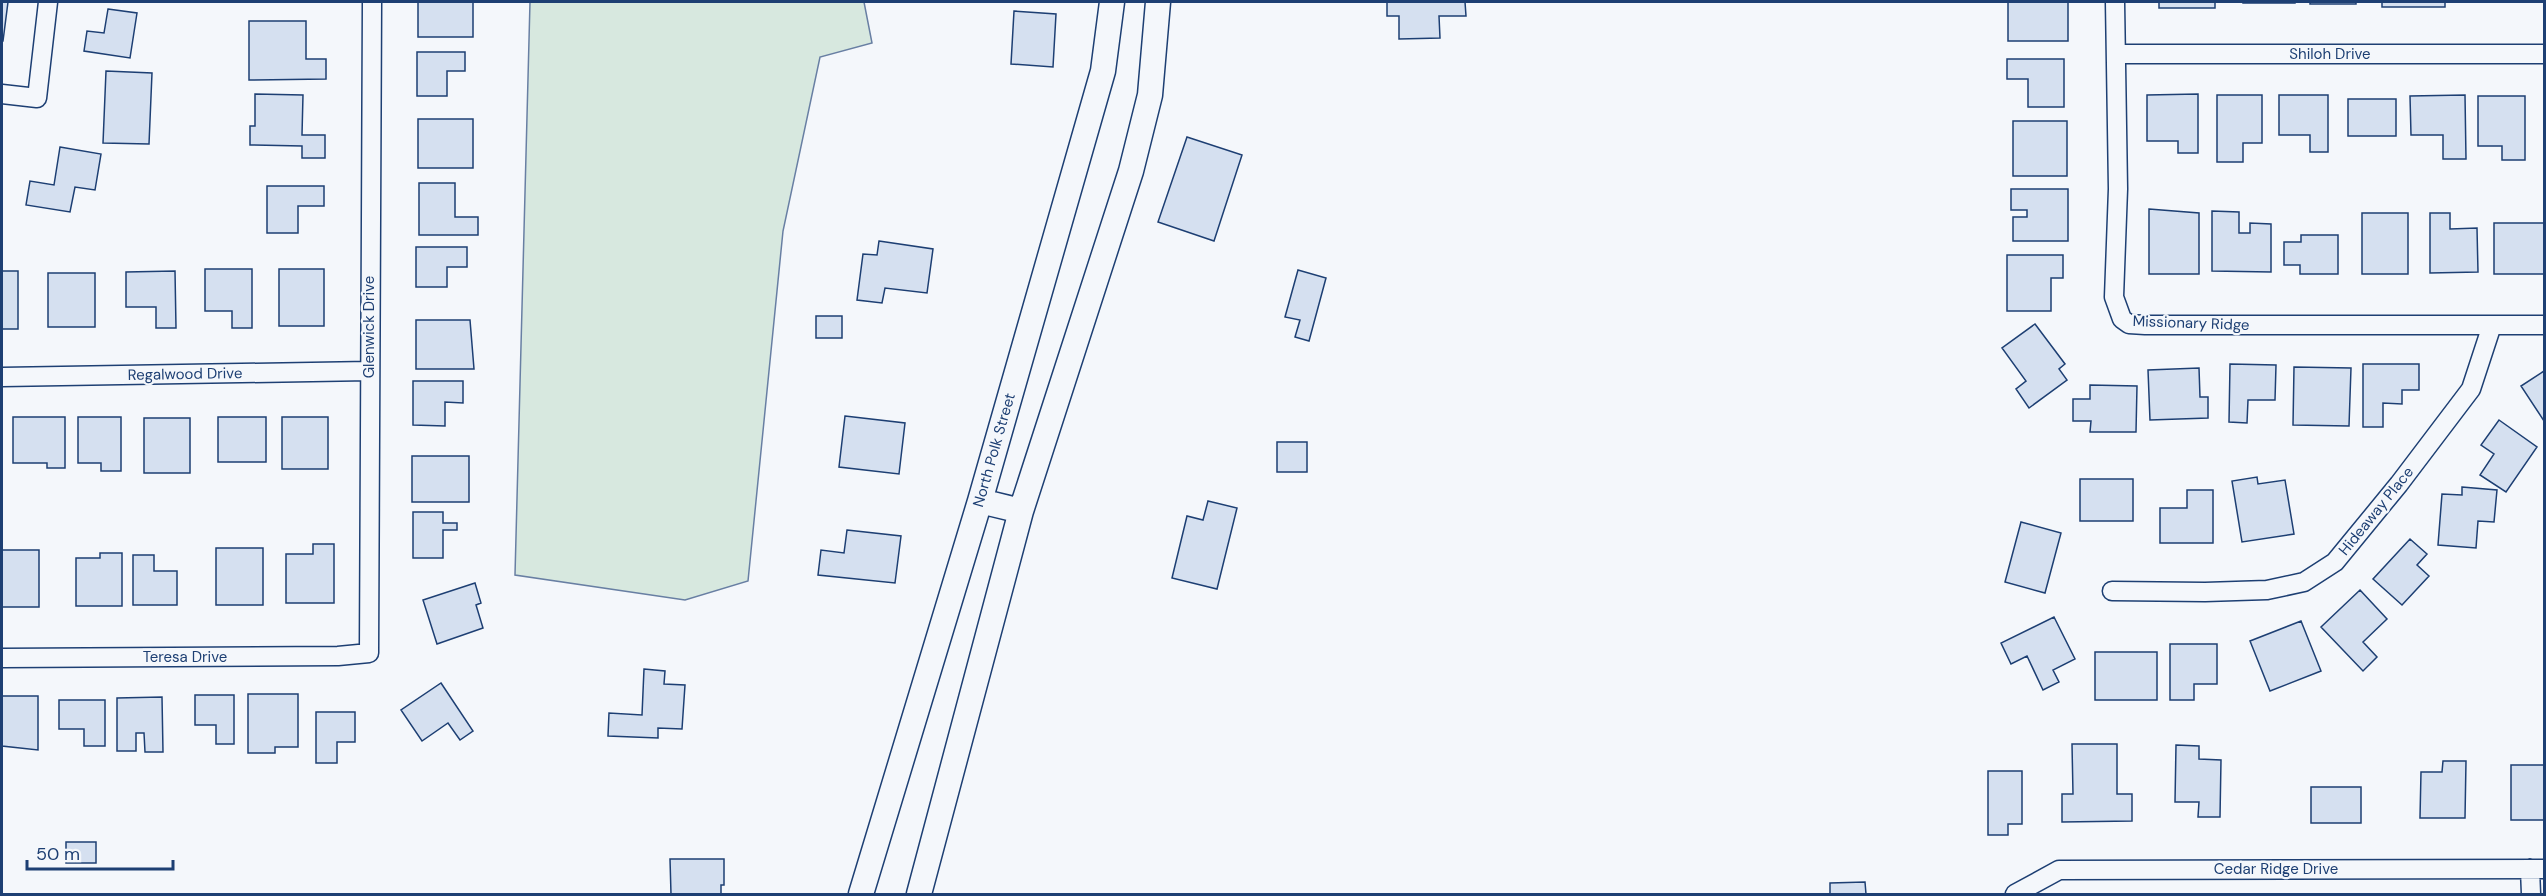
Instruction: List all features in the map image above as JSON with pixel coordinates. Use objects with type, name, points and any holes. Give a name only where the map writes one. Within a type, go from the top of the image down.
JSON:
[{"type":"main road","name":"North Polk Street","points":[[861,894],[980,501],[1103,70],[1112,2]]},
{"type":"main road","points":[[919,894],[1021,511],[1131,171],[1150,95],[1158,2]]},
{"type":"main road","points":[[980,501],[1021,511]]},
{"type":"street","points":[[2,94],[37,98],[48,2]]},
{"type":"street","name":"Glenwick Drive","points":[[369,653],[372,2]]},
{"type":"street","name":"Missionary Ridge","points":[[2115,2],[2118,189],[2114,297],[2117,311],[2122,319],[2129,324],[2145,325],[2544,326]]},
{"type":"street","name":"Shiloh Drive","points":[[2116,54],[2544,54]]},
{"type":"street","name":"Hideaway Place","points":[[2112,591],[2267,590],[2304,582],[2335,562],[2399,484],[2471,389],[2492,325]]},
{"type":"street","name":"Regalwood Drive","points":[[2,376],[369,371]]},
{"type":"street","name":"Teresa Drive","points":[[2,658],[338,656],[369,653]]},
{"type":"street","points":[[2530,894],[2537,869]]},
{"type":"street","name":"Cedar Ridge Drive","points":[[2015,894],[2059,870],[2537,869]]},
{"type":"shaded area","points":[[530,2],[864,2],[872,43],[820,57],[783,231],[748,581],[685,600],[515,575]]},
{"type":"building","points":[[2,2],[8,2],[3,41],[2,41]]},
{"type":"building","points":[[418,2],[473,2],[473,37],[418,37]]},
{"type":"building","points":[[1387,2],[1465,2],[1466,16],[1439,16],[1440,38],[1399,39],[1399,16],[1387,16]]},
{"type":"building","points":[[2008,2],[2068,2],[2068,41],[2008,41]]},
{"type":"building","points":[[2159,2],[2215,2],[2215,8],[2159,8]]},
{"type":"building","points":[[2295,2],[2295,3],[2243,3]]},
{"type":"building","points":[[2310,2],[2356,2],[2356,4],[2310,4]]},
{"type":"building","points":[[2382,2],[2445,2],[2445,7],[2382,7]]},
{"type":"building","points":[[108,9],[137,13],[130,58],[84,51],[87,31],[104,33]]},
{"type":"building","points":[[1014,11],[1056,14],[1053,67],[1011,64]]},
{"type":"building","points":[[249,21],[306,21],[306,59],[326,59],[326,79],[249,80]]},
{"type":"building","points":[[417,52],[465,52],[465,71],[447,71],[447,96],[417,96]]},
{"type":"building","points":[[2007,59],[2064,59],[2064,107],[2028,107],[2028,79],[2007,79]]},
{"type":"building","points":[[106,71],[152,73],[149,144],[103,143]]},
{"type":"building","points":[[255,94],[303,95],[302,135],[325,135],[325,158],[302,158],[302,146],[250,145],[250,126],[255,126]]},
{"type":"building","points":[[2198,94],[2198,153],[2178,153],[2178,141],[2147,141],[2147,95]]},
{"type":"building","points":[[2217,95],[2262,95],[2262,143],[2243,143],[2243,162],[2217,162]]},
{"type":"building","points":[[2279,95],[2328,95],[2328,152],[2310,152],[2310,135],[2279,135]]},
{"type":"building","points":[[2465,95],[2466,159],[2443,159],[2443,135],[2411,135],[2410,96]]},
{"type":"building","points":[[2478,96],[2525,96],[2525,160],[2502,160],[2502,146],[2478,146]]},
{"type":"building","points":[[2348,99],[2396,99],[2396,136],[2348,136]]},
{"type":"building","points":[[418,119],[473,119],[473,168],[418,168]]},
{"type":"building","points":[[2013,121],[2067,121],[2067,176],[2013,176]]},
{"type":"building","points":[[1187,137],[1242,155],[1214,241],[1158,222]]},
{"type":"building","points":[[60,147],[101,154],[95,190],[75,187],[70,212],[26,205],[30,181],[54,185]]},
{"type":"building","points":[[419,183],[455,183],[455,217],[478,217],[478,235],[419,235]]},
{"type":"building","points":[[267,186],[324,186],[324,206],[298,206],[298,233],[267,233]]},
{"type":"building","points":[[2011,189],[2068,189],[2068,241],[2013,241],[2013,217],[2027,217],[2027,210],[2011,210]]},
{"type":"building","points":[[2149,209],[2199,213],[2199,274],[2149,274]]},
{"type":"building","points":[[2212,211],[2239,212],[2239,233],[2250,233],[2250,223],[2271,224],[2271,272],[2212,271]]},
{"type":"building","points":[[2362,213],[2408,213],[2408,274],[2362,274]]},
{"type":"building","points":[[2430,213],[2450,213],[2450,229],[2477,228],[2478,272],[2430,273]]},
{"type":"building","points":[[2494,223],[2544,223],[2544,274],[2494,274]]},
{"type":"building","points":[[2301,235],[2338,235],[2338,274],[2300,274],[2300,265],[2284,265],[2284,242],[2301,242]]},
{"type":"building","points":[[879,241],[933,249],[927,293],[885,288],[882,303],[857,300],[863,254],[877,255]]},
{"type":"building","points":[[416,247],[467,247],[467,267],[447,267],[447,287],[416,287]]},
{"type":"building","points":[[2007,255],[2063,255],[2063,278],[2051,278],[2051,311],[2007,311]]},
{"type":"building","points":[[205,269],[252,269],[252,328],[232,328],[232,311],[205,311]]},
{"type":"building","points":[[279,269],[324,269],[324,326],[279,326]]},
{"type":"building","points":[[1298,270],[1326,278],[1309,341],[1295,337],[1300,320],[1285,317]]},
{"type":"building","points":[[2,271],[18,271],[18,329],[2,329]]},
{"type":"building","points":[[175,271],[176,328],[156,328],[156,307],[126,307],[126,272]]},
{"type":"building","points":[[48,273],[95,273],[95,327],[48,327]]},
{"type":"building","points":[[816,316],[842,316],[842,338],[816,338]]},
{"type":"building","points":[[416,320],[470,320],[474,369],[416,369]]},
{"type":"building","points":[[2035,324],[2065,364],[2059,369],[2067,380],[2029,408],[2016,389],[2026,381],[2002,348]]},
{"type":"building","points":[[2230,364],[2276,365],[2275,400],[2248,400],[2247,423],[2229,422]]},
{"type":"building","points":[[2363,364],[2419,364],[2419,390],[2402,390],[2402,404],[2383,403],[2383,427],[2363,427]]},
{"type":"building","points":[[2294,367],[2351,368],[2349,426],[2293,425]]},
{"type":"building","points":[[2199,368],[2200,397],[2208,397],[2208,418],[2150,420],[2148,370]]},
{"type":"building","points":[[2544,371],[2544,421],[2521,386]]},
{"type":"building","points":[[413,381],[463,381],[463,403],[445,402],[445,426],[413,425]]},
{"type":"building","points":[[2090,385],[2137,386],[2136,432],[2090,432],[2091,421],[2073,421],[2073,399],[2090,399]]},
{"type":"building","points":[[845,416],[905,423],[899,474],[839,467]]},
{"type":"building","points":[[13,417],[65,417],[65,468],[47,468],[47,463],[13,463]]},
{"type":"building","points":[[78,417],[121,417],[121,471],[101,471],[101,463],[78,463]]},
{"type":"building","points":[[218,417],[266,417],[266,462],[218,462]]},
{"type":"building","points":[[282,417],[328,417],[328,469],[282,469]]},
{"type":"building","points":[[144,418],[190,418],[190,473],[144,473]]},
{"type":"building","points":[[2499,420],[2537,447],[2506,492],[2480,475],[2494,454],[2481,445]]},
{"type":"building","points":[[1277,442],[1307,442],[1307,472],[1277,472]]},
{"type":"building","points":[[412,456],[469,456],[469,502],[412,502]]},
{"type":"building","points":[[2257,477],[2258,484],[2285,480],[2294,534],[2242,542],[2232,481]]},
{"type":"building","points":[[2080,479],[2133,479],[2133,521],[2080,521]]},
{"type":"building","points":[[2462,487],[2497,490],[2494,522],[2478,521],[2476,548],[2438,545],[2442,494],[2462,495]]},
{"type":"building","points":[[2187,490],[2213,490],[2213,543],[2160,543],[2160,508],[2187,508]]},
{"type":"building","points":[[1208,501],[1237,508],[1217,589],[1172,578],[1187,516],[1203,520]]},
{"type":"building","points":[[413,512],[443,512],[443,523],[457,523],[457,530],[443,530],[443,558],[413,558]]},
{"type":"building","points":[[2021,522],[2061,533],[2045,593],[2005,582]]},
{"type":"building","points":[[847,530],[901,536],[895,583],[818,575],[821,550],[844,553]]},
{"type":"building","points":[[2410,539],[2427,554],[2417,565],[2429,576],[2402,605],[2373,579]]},
{"type":"building","points":[[313,544],[334,544],[334,603],[286,603],[286,554],[313,554]]},
{"type":"building","points":[[216,548],[263,548],[263,605],[216,605]]},
{"type":"building","points":[[2,550],[39,550],[39,607],[2,607]]},
{"type":"building","points":[[100,553],[122,553],[122,606],[76,606],[76,558],[100,558]]},
{"type":"building","points":[[133,555],[154,555],[154,571],[177,571],[177,605],[133,605]]},
{"type":"building","points":[[475,583],[481,603],[476,605],[483,628],[437,644],[423,600]]},
{"type":"building","points":[[2360,590],[2387,619],[2363,642],[2377,657],[2363,671],[2321,627]]},
{"type":"building","points":[[2054,617],[2075,659],[2053,670],[2059,682],[2043,690],[2027,656],[2011,664],[2001,643]]},
{"type":"building","points":[[2301,621],[2321,671],[2270,691],[2250,641]]},
{"type":"building","points":[[2170,644],[2217,644],[2217,684],[2194,684],[2194,700],[2170,700]]},
{"type":"building","points":[[2095,652],[2157,652],[2157,700],[2095,700]]},
{"type":"building","points":[[644,669],[665,671],[664,684],[685,685],[682,729],[658,728],[658,738],[608,736],[609,713],[642,715]]},
{"type":"building","points":[[441,683],[473,731],[460,740],[448,723],[422,741],[401,710]]},
{"type":"building","points":[[248,694],[298,694],[298,747],[275,747],[275,753],[248,753]]},
{"type":"building","points":[[195,695],[234,695],[234,744],[216,744],[216,725],[195,725]]},
{"type":"building","points":[[2,696],[38,696],[38,750],[2,746]]},
{"type":"building","points":[[162,697],[163,752],[145,752],[144,733],[136,733],[136,751],[117,751],[117,698]]},
{"type":"building","points":[[59,700],[105,700],[105,746],[84,746],[84,729],[59,729]]},
{"type":"building","points":[[316,712],[355,712],[355,742],[337,742],[337,763],[316,763]]},
{"type":"building","points":[[2072,744],[2117,744],[2117,794],[2132,794],[2132,821],[2062,822],[2062,794],[2073,794]]},
{"type":"building","points":[[2176,745],[2199,746],[2199,759],[2221,760],[2220,817],[2198,817],[2199,802],[2175,802]]},
{"type":"building","points":[[2443,761],[2466,761],[2465,818],[2420,818],[2421,772],[2442,772]]},
{"type":"building","points":[[2511,765],[2544,765],[2544,820],[2511,820]]},
{"type":"building","points":[[1988,771],[2022,771],[2022,824],[2008,824],[2008,835],[1988,835]]},
{"type":"building","points":[[2311,787],[2361,787],[2361,823],[2311,823]]},
{"type":"building","points":[[66,842],[96,842],[96,863],[66,863]]},
{"type":"building","points":[[670,859],[724,859],[724,885],[721,885],[721,894],[671,894]]},
{"type":"building","points":[[1865,882],[1866,894],[1830,894],[1830,883]]}]
